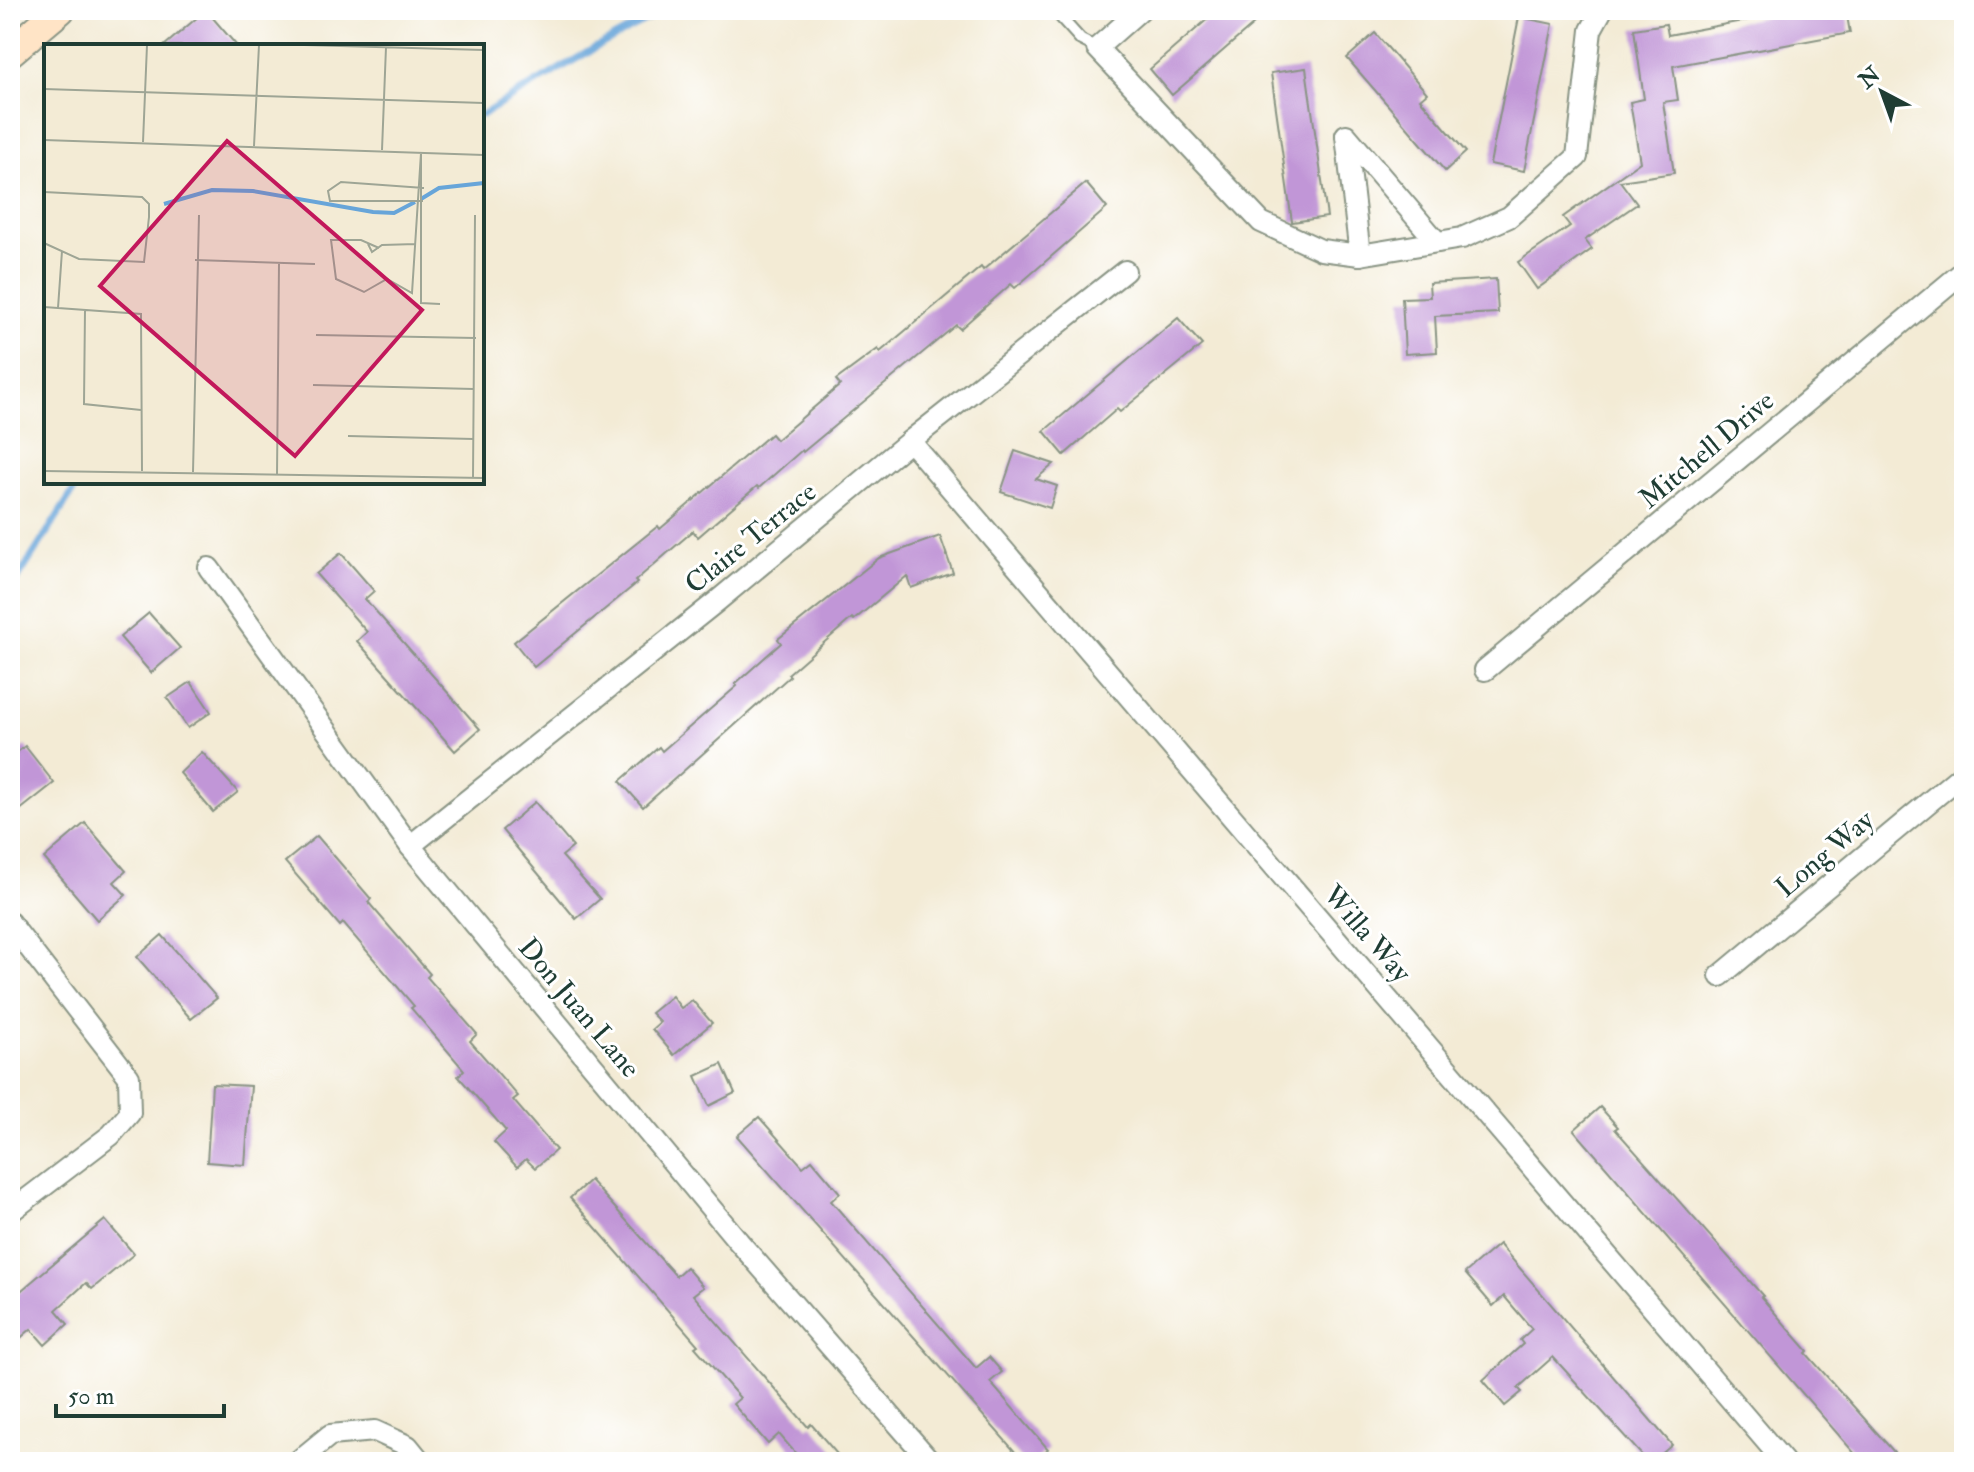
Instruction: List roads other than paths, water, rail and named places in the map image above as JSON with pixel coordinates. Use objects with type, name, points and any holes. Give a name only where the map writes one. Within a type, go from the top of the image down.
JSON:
[{"type":"main road","points":[[10,52],[60,10]]},
{"type":"street","points":[[1140,10],[1097,48],[1261,222],[1321,250],[1360,255],[1462,238],[1509,217],[1577,157],[1591,30],[1602,10]]},
{"type":"street","points":[[1360,255],[1346,135],[1437,242]]},
{"type":"street","name":"Claire Terrace","points":[[410,846],[1125,271]]},
{"type":"street","name":"Mitchell Drive","points":[[1485,670],[1964,271]]},
{"type":"street","name":"Willa Way","points":[[910,441],[1784,1462]]},
{"type":"street","name":"Don Juan Lane","points":[[209,568],[410,846],[739,1242],[931,1462]]},
{"type":"street","name":"Long Way","points":[[1720,976],[1964,773]]},
{"type":"street","points":[[10,923],[129,1077],[130,1113],[111,1135],[10,1212]]},
{"type":"street","points":[[297,1462],[330,1435],[375,1431],[408,1446],[421,1461]]},
{"type":"lane","points":[[1054,10],[1081,40],[1097,48]]},
{"type":"waterway","points":[[484,114],[665,10]]},
{"type":"waterway","points":[[10,591],[78,484]]}]
